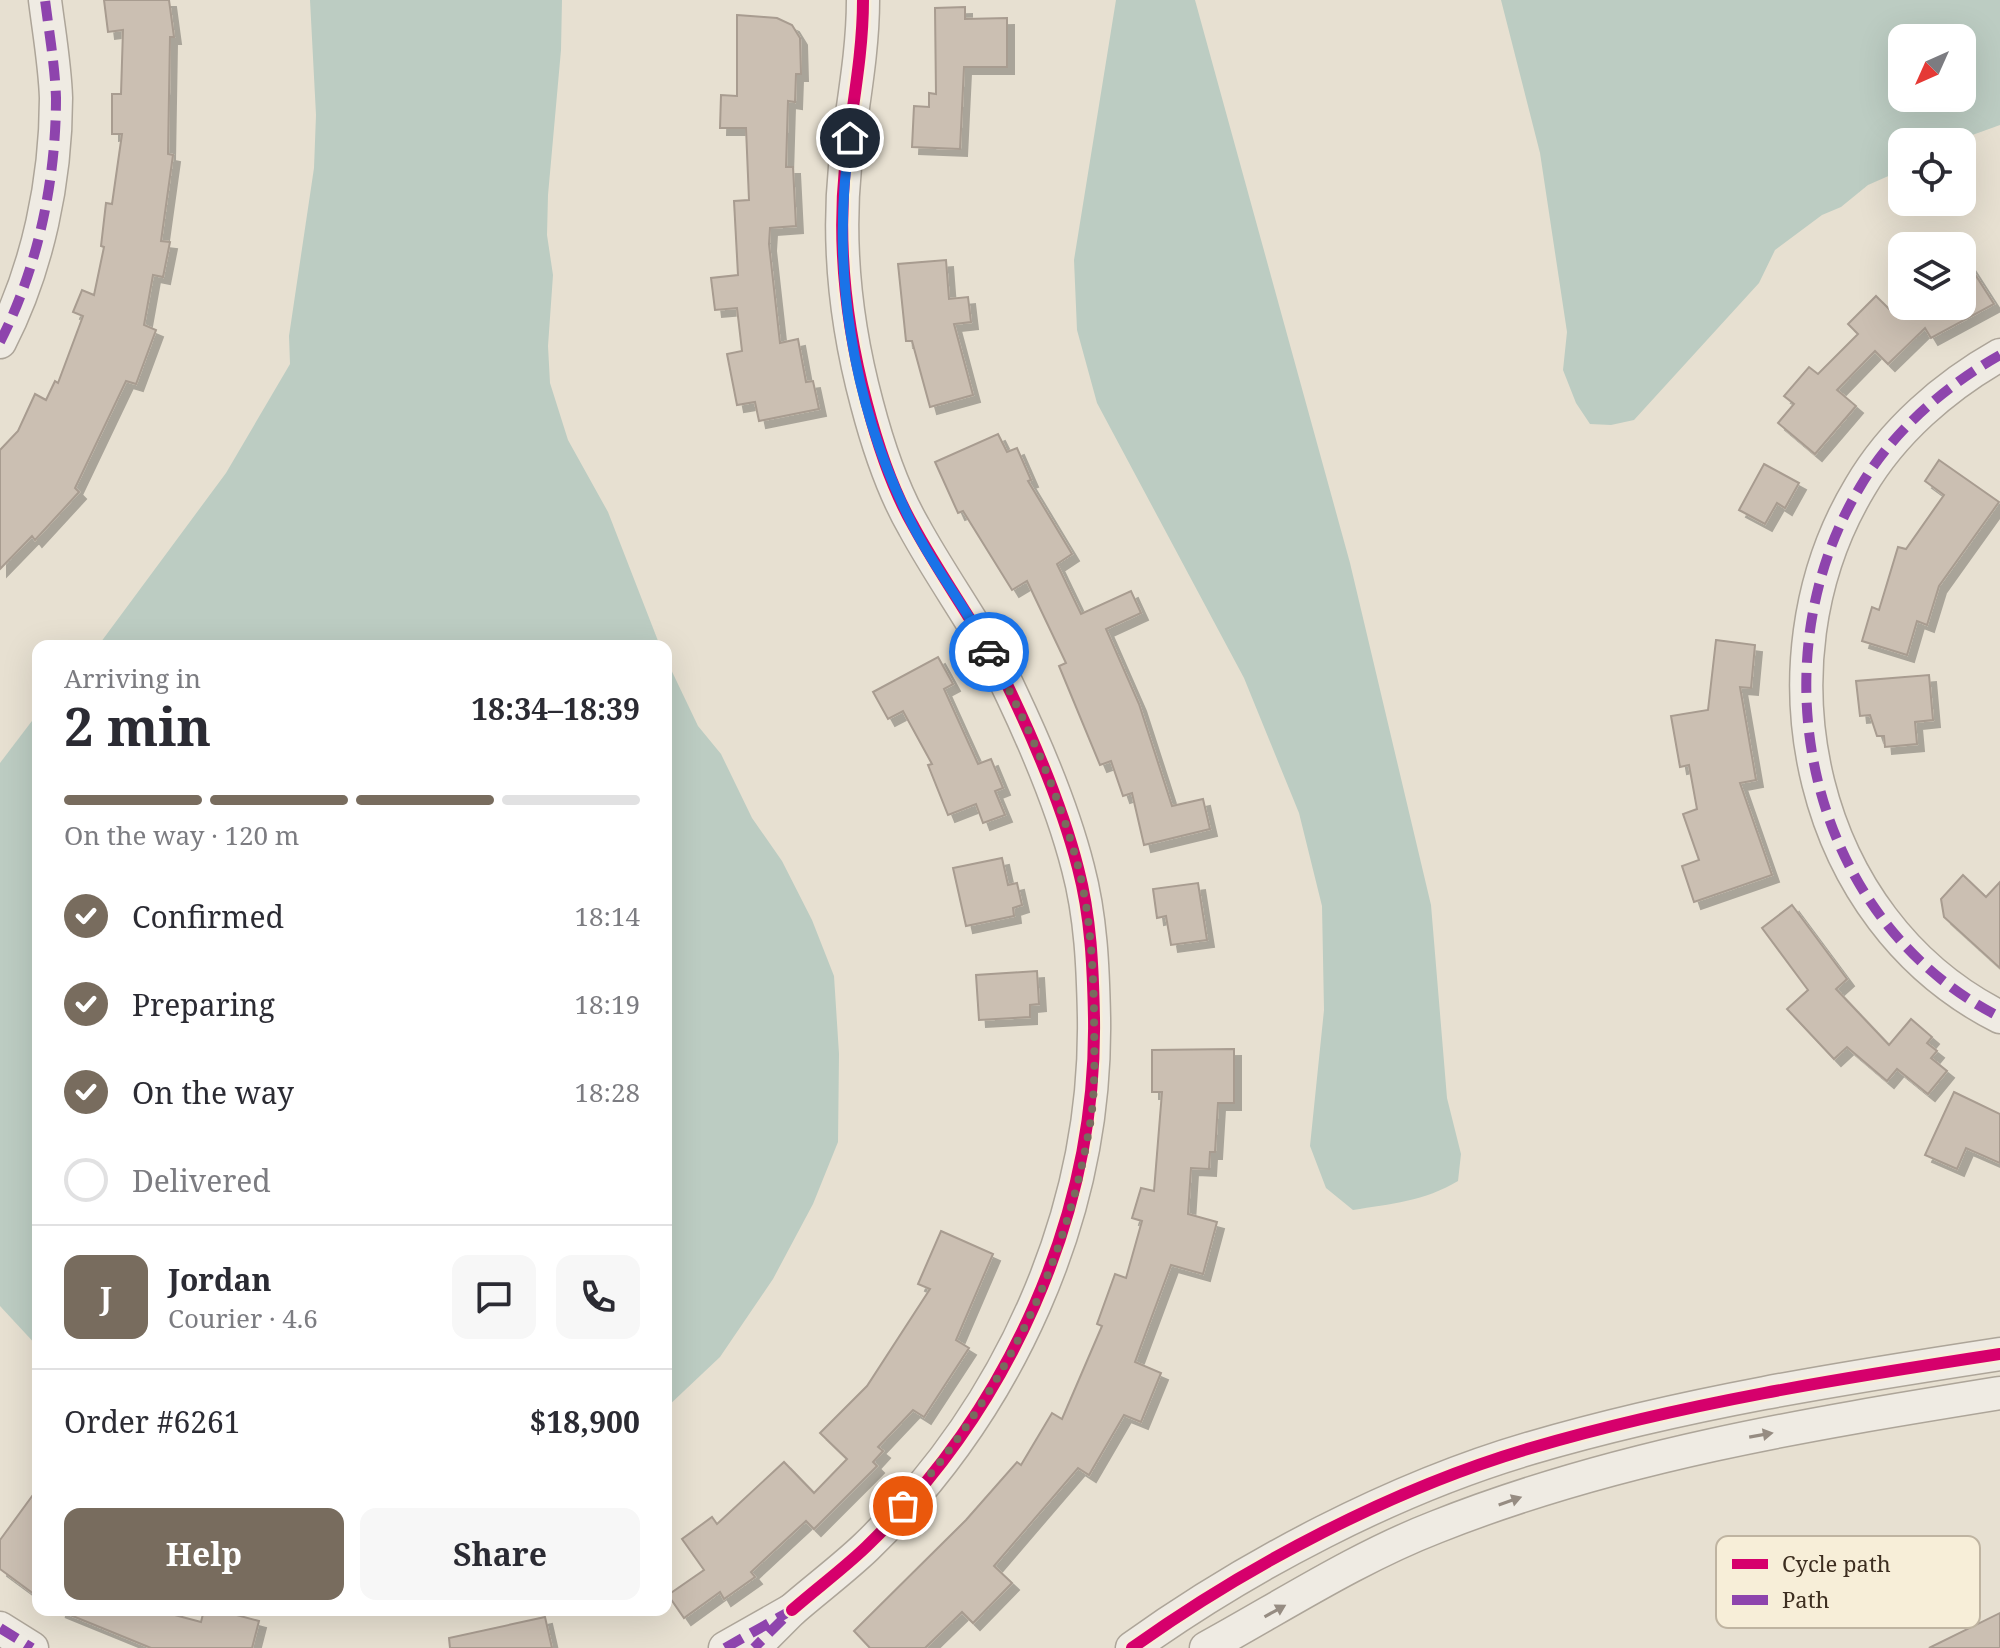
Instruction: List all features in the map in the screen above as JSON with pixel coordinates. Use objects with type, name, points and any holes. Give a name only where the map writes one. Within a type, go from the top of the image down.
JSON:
[{"type":"street","points":[[0,342],[30,267],[53,155],[56,95],[45,0]]},
{"type":"street","points":[[754,1648],[792,1610],[866,1547],[965,1431],[1024,1332],[1056,1254],[1091,1117],[1093,960],[1079,871],[1053,789],[1012,693],[980,634],[912,524],[889,474],[851,340],[842,234],[845,168],[863,0]]},
{"type":"street","points":[[2000,355],[1948,390],[1912,421],[1885,450],[1859,487],[1837,531],[1816,590],[1807,633],[1804,701],[1811,755],[1828,820],[1871,905],[1907,946],[1943,979],[2000,1017]]},
{"type":"street","points":[[1132,1648],[1188,1608],[1273,1558],[1418,1489],[1529,1448],[1688,1407],[2000,1354]]},
{"type":"street","points":[[1206,1648],[1434,1527],[1544,1489],[1681,1449],[2000,1393]]},
{"type":"street","points":[[725,1648],[792,1610]]},
{"type":"street","points":[[0,1628],[32,1648]]},
{"type":"shaded area","points":[[310,0],[562,0],[561,50],[548,195],[547,235],[553,275],[548,346],[550,383],[568,440],[608,512],[658,640],[102,640],[226,473],[290,364],[289,336],[314,168],[316,115]]},
{"type":"shaded area","points":[[1116,0],[1195,0],[1350,563],[1431,905],[1447,1098],[1461,1154],[1458,1181],[1407,1201],[1353,1210],[1326,1188],[1310,1146],[1324,1010],[1322,906],[1299,813],[1244,678],[1097,403],[1077,330],[1074,260]]},
{"type":"shaded area","points":[[1501,0],[2000,0],[2000,125],[1976,134],[1976,128],[1888,128],[1888,176],[1868,185],[1841,207],[1822,215],[1775,250],[1759,283],[1634,420],[1611,425],[1590,424],[1576,403],[1563,370],[1567,332],[1540,153]]},
{"type":"shaded area","points":[[672,672],[698,726],[721,754],[752,818],[782,861],[812,920],[834,976],[839,1054],[838,1142],[813,1204],[773,1279],[720,1357],[672,1402]]},
{"type":"shaded area","points":[[32,721],[32,1341],[0,1306],[0,763]]},
{"type":"building","points":[[104,0],[169,0],[174,37],[170,37],[168,154],[173,155],[161,241],[170,242],[163,277],[153,275],[144,325],[156,330],[136,384],[126,381],[75,488],[79,492],[35,540],[32,536],[0,569],[0,450],[18,431],[35,394],[46,400],[55,381],[58,383],[83,316],[73,312],[82,290],[94,295],[104,247],[101,246],[106,203],[112,204],[122,134],[112,134],[112,94],[121,94],[123,30],[108,32]]},
{"type":"building","points":[[965,7],[965,19],[1007,18],[1007,67],[964,67],[960,149],[912,147],[914,106],[929,107],[929,93],[936,94],[935,8]]},
{"type":"building","points":[[737,15],[777,18],[792,25],[800,38],[801,74],[796,74],[795,102],[788,101],[786,167],[793,167],[796,226],[770,228],[769,244],[780,343],[798,339],[806,382],[813,381],[819,409],[759,421],[755,402],[737,405],[727,354],[742,351],[737,308],[715,310],[711,278],[738,275],[734,201],[749,200],[746,128],[720,128],[721,95],[737,96]]},
{"type":"building","points":[[946,260],[949,299],[968,297],[971,322],[954,324],[973,395],[930,407],[912,341],[906,341],[898,264]]},
{"type":"building","points":[[1976,276],[1994,304],[1976,314]]},
{"type":"building","points":[[1876,296],[1888,308],[1888,320],[1964,320],[1931,338],[1925,328],[1888,364],[1875,351],[1837,390],[1856,406],[1815,454],[1778,423],[1794,404],[1784,396],[1809,367],[1818,374],[1858,334],[1848,324]]},
{"type":"building","points":[[998,434],[1007,452],[1017,448],[1031,480],[1028,481],[1072,554],[1057,564],[1081,614],[1131,591],[1141,613],[1106,629],[1139,704],[1172,806],[1203,799],[1210,829],[1144,845],[1132,793],[1123,796],[1111,761],[1100,765],[1059,666],[1066,663],[1027,581],[1012,590],[963,511],[958,513],[935,462]]},
{"type":"building","points":[[1939,460],[1999,502],[1939,586],[1927,625],[1917,621],[1907,655],[1862,641],[1872,607],[1879,610],[1898,547],[1906,549],[1944,495],[1925,481]]},
{"type":"building","points":[[1764,464],[1799,483],[1785,508],[1777,503],[1765,524],[1739,510]]},
{"type":"building","points":[[1716,640],[1755,645],[1751,688],[1740,687],[1756,780],[1740,783],[1772,875],[1694,902],[1682,866],[1699,860],[1683,814],[1697,809],[1689,765],[1680,767],[1671,716],[1708,710]]},
{"type":"building","points":[[938,657],[953,684],[944,689],[978,764],[991,759],[1003,788],[995,791],[1005,815],[983,823],[976,804],[948,815],[928,765],[932,764],[903,711],[888,719],[873,692]]},
{"type":"building","points":[[1929,675],[1933,720],[1915,722],[1917,744],[1885,747],[1884,736],[1877,736],[1870,715],[1860,716],[1856,681]]},
{"type":"building","points":[[1002,858],[1008,885],[1017,883],[1022,905],[1013,908],[1014,916],[966,926],[953,868]]},
{"type":"building","points":[[1963,875],[1986,897],[2000,882],[2000,968],[1944,917],[1941,899]]},
{"type":"building","points":[[1198,883],[1207,940],[1171,945],[1166,916],[1157,918],[1153,889]]},
{"type":"building","points":[[1792,905],[1847,979],[1836,989],[1889,1045],[1911,1019],[1932,1037],[1927,1043],[1937,1051],[1931,1058],[1947,1071],[1928,1094],[1897,1069],[1887,1081],[1847,1047],[1834,1059],[1787,1009],[1808,990],[1762,928]]},
{"type":"building","points":[[1037,971],[1039,1004],[1030,1005],[1030,1017],[979,1020],[976,975]]},
{"type":"building","points":[[1234,1049],[1234,1103],[1218,1103],[1215,1152],[1210,1152],[1209,1169],[1191,1168],[1188,1214],[1217,1222],[1203,1274],[1171,1265],[1135,1362],[1161,1373],[1141,1422],[1124,1415],[1089,1475],[1078,1468],[994,1566],[1012,1583],[973,1623],[962,1612],[925,1648],[870,1648],[854,1631],[966,1520],[1017,1462],[1021,1465],[1052,1413],[1062,1419],[1102,1326],[1097,1324],[1115,1274],[1126,1278],[1142,1221],[1132,1218],[1141,1188],[1154,1191],[1162,1092],[1152,1092],[1152,1050]]},
{"type":"building","points":[[1954,1092],[2000,1114],[2000,1163],[1966,1148],[1957,1169],[1925,1155]]},
{"type":"building","points":[[941,1231],[993,1254],[956,1340],[969,1348],[924,1417],[913,1410],[878,1447],[883,1451],[873,1462],[877,1466],[814,1529],[806,1521],[751,1572],[755,1577],[724,1599],[720,1592],[684,1618],[672,1601],[672,1592],[704,1570],[682,1539],[712,1517],[717,1524],[784,1462],[814,1493],[847,1459],[820,1433],[867,1386],[930,1289],[918,1284]]},
{"type":"building","points":[[32,1496],[32,1593],[0,1569],[0,1540]]},
{"type":"building","points":[[2000,1613],[2000,1648],[1929,1648],[1970,1628],[1980,1628],[1980,1623]]},
{"type":"building","points":[[73,1616],[178,1616],[201,1622],[202,1616],[240,1616],[259,1621],[252,1648],[151,1648]]},
{"type":"building","points":[[545,1617],[552,1648],[450,1648],[449,1638]]},
{"type":"marked path","points":[[0,342],[25,284],[34,254],[53,160],[56,98],[45,0]]},
{"type":"marked path","points":[[2000,355],[1959,381],[1921,412],[1888,448],[1860,487],[1827,557],[1810,631],[1807,708],[1818,783],[1844,854],[1882,919],[1935,974],[2000,1017]]},
{"type":"marked path","points":[[725,1648],[792,1610],[754,1648]]},
{"type":"marked path","points":[[0,1628],[32,1648]]},
{"type":"cycle path","points":[[792,1610],[866,1547],[917,1493],[962,1434],[1001,1372],[1034,1305],[1061,1236],[1080,1165],[1091,1092],[1094,1018],[1090,943],[1086,905],[1065,824],[1040,758],[1001,673],[899,498],[876,436],[860,375],[845,287],[842,227],[845,167],[859,63],[863,0]]},
{"type":"cycle path","points":[[1132,1648],[1224,1587],[1324,1532],[1427,1484],[1479,1465],[1589,1432],[1705,1405],[1823,1382],[2000,1354]]},
{"type":"way so far","points":[[903,1506],[965,1431],[1024,1332],[1056,1254],[1091,1117],[1093,960],[1079,871],[1053,789],[1012,693],[989,652]]},
{"type":"route","points":[[850,138],[845,168],[842,234],[844,284],[851,340],[867,404],[883,462],[912,524],[989,652]]}]
